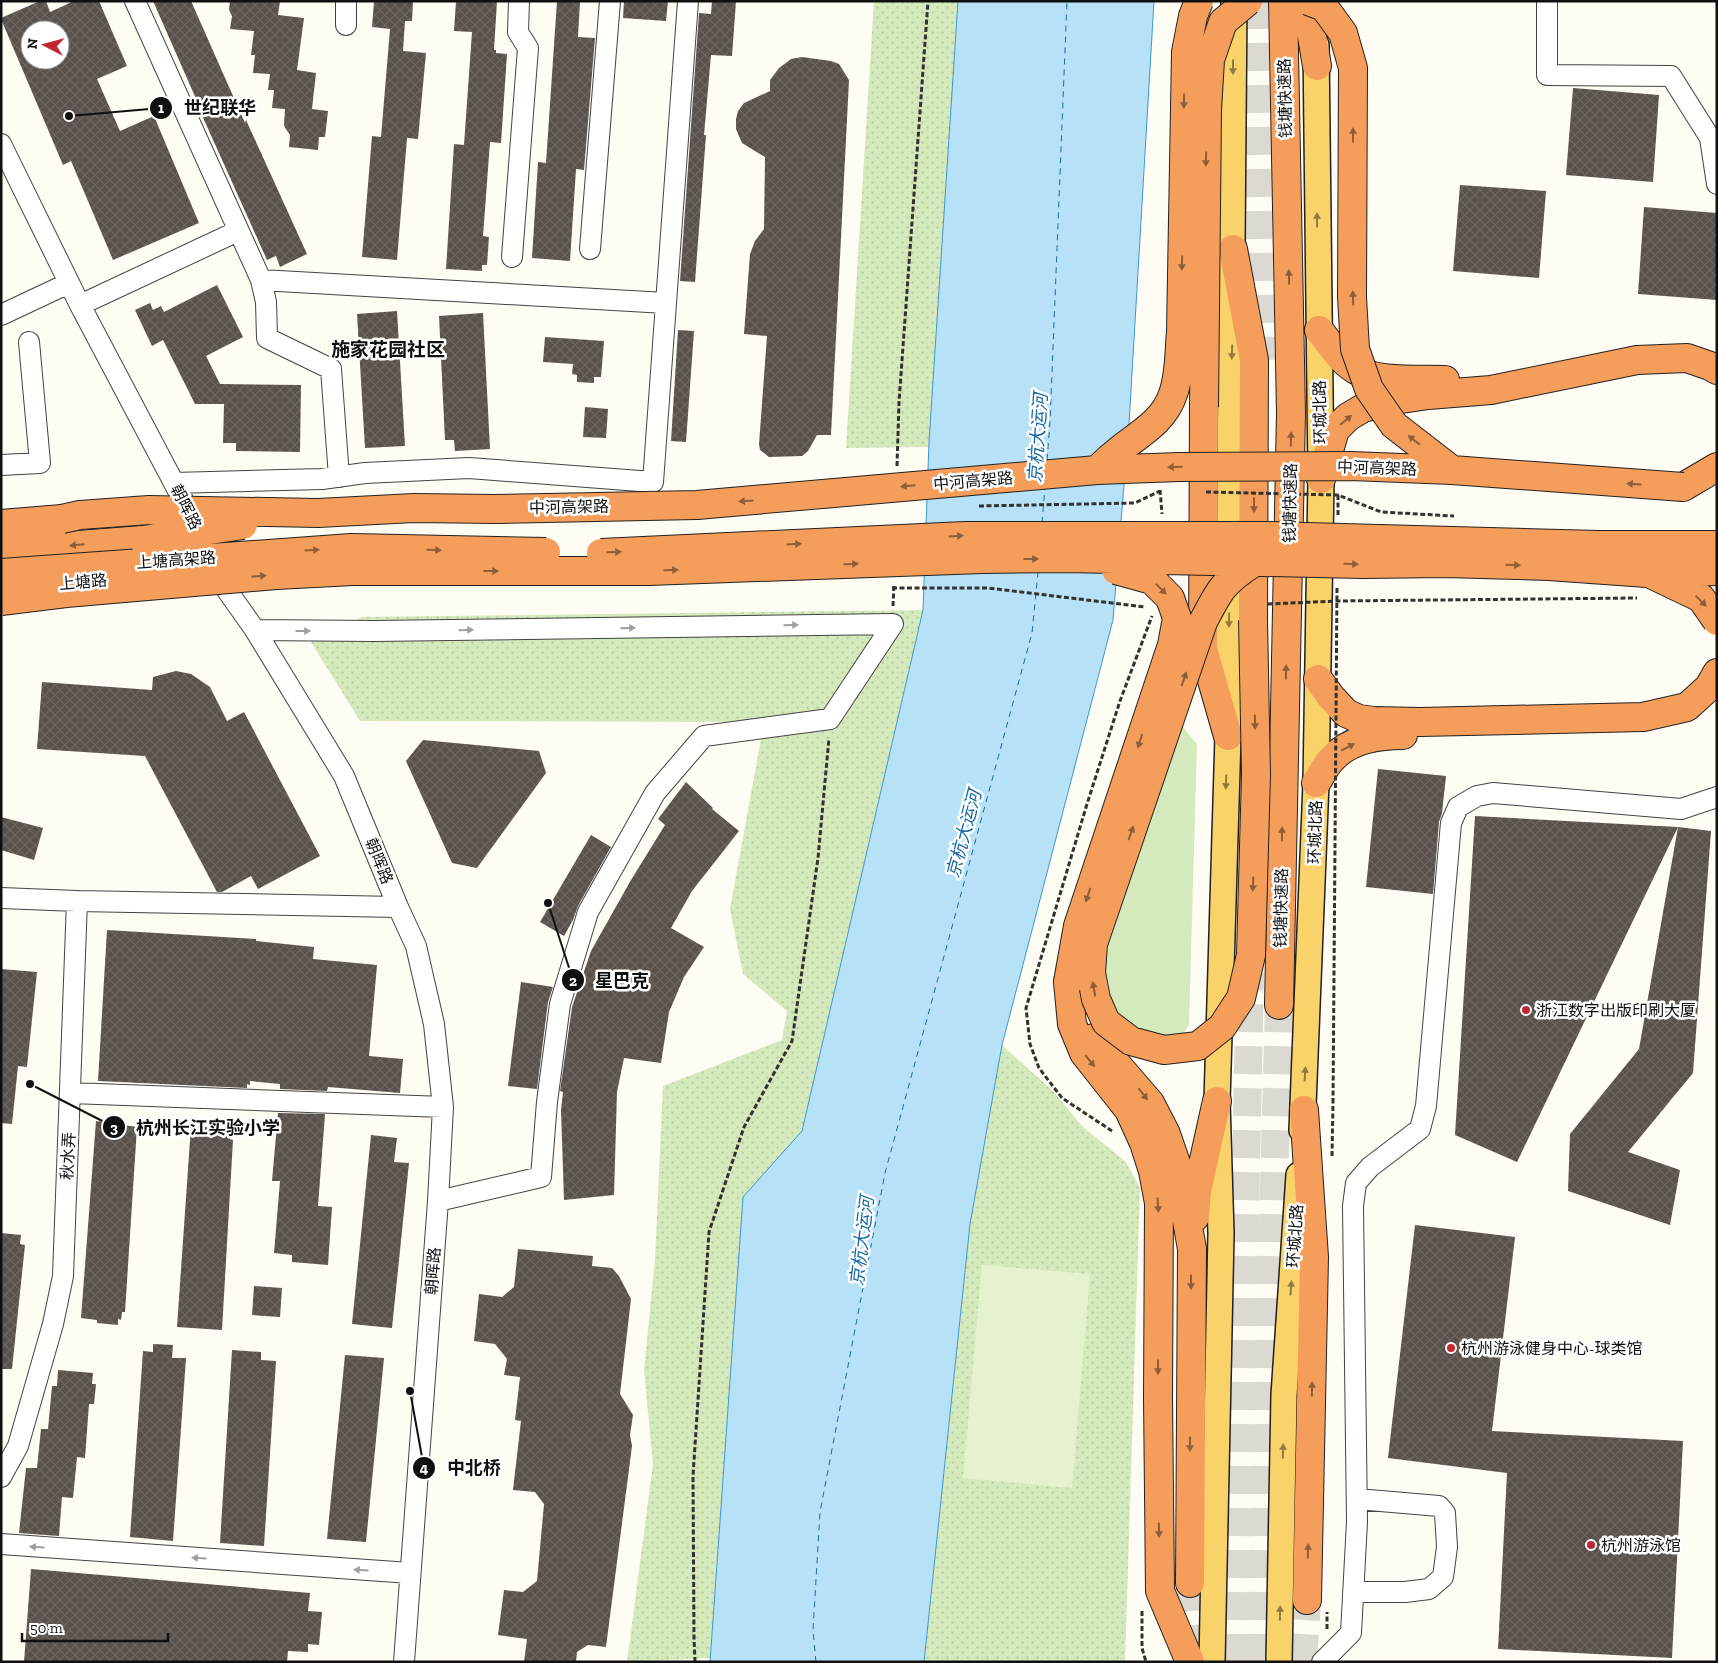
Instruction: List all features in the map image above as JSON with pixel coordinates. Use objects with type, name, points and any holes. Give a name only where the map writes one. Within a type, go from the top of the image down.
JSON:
[{"type":"highway","points":[[1097,470],[1148,429],[1164,411],[1173,394],[1178,369],[1181,332],[1186,52],[1193,16],[1199,1]]},
{"type":"highway","points":[[1228,736],[1203,649],[1206,110],[1210,60],[1223,22],[1248,1]]},
{"type":"highway","name":"钱塘快速路","points":[[1278,1005],[1292,413],[1282,1]]},
{"type":"highway","points":[[1317,66],[1307,1],[1324,7],[1343,33],[1353,68],[1352,297],[1355,349],[1369,389],[1394,425],[1452,470]]},
{"type":"highway","points":[[1233,249],[1254,360],[1257,612],[1256,774],[1250,955],[1241,998],[1222,1028],[1198,1046],[1164,1050],[1132,1041],[1106,1022],[1096,999],[1091,973],[1094,944],[1203,622],[1220,589],[1234,576],[1253,563]]},
{"type":"highway","points":[[1319,330],[1352,368],[1364,374],[1427,387],[1491,390],[1637,360],[1687,358],[1717,370]]},
{"type":"highway","points":[[1330,487],[1335,430],[1348,417],[1363,408],[1395,400],[1427,387],[1454,380],[1486,376],[1609,350],[1659,342],[1717,353]]},
{"type":"highway","name":"中河高架路","points":[[318,513],[414,508],[495,509],[697,505],[1097,470],[1179,467],[1351,466],[1452,470],[1717,490]]},
{"type":"highway","points":[[1683,487],[1717,467]]},
{"type":"highway","points":[[1,524],[62,519],[80,515],[149,510],[318,513]]},
{"type":"highway","name":"上塘高架路","points":[[1,551],[143,540],[318,513]]},
{"type":"highway","points":[[351,548],[608,553],[965,536],[1270,536],[1598,545],[1717,545]]},
{"type":"highway","points":[[351,548],[427,571]]},
{"type":"highway","name":"上塘高架路","points":[[1,573],[351,548]]},
{"type":"highway","points":[[1066,558],[1152,580],[1170,598],[1177,618],[1172,645],[1078,926],[1068,982],[1072,1024],[1084,1053],[1129,1110],[1147,1152],[1159,1203],[1160,1591],[1190,1662]]},
{"type":"highway","points":[[1,601],[66,593],[276,574],[353,571],[649,571],[982,559],[1066,558],[1253,563],[1446,563],[1549,566],[1647,585],[1701,598],[1717,621]]},
{"type":"highway","points":[[1647,585],[1717,571]]},
{"type":"highway","points":[[1318,679],[1330,697],[1346,713],[1359,719],[1420,722],[1643,724],[1687,707],[1709,687],[1717,673]]},
{"type":"highway","points":[[1316,783],[1330,760],[1341,750],[1379,735],[1694,722],[1717,705]]},
{"type":"highway","points":[[1068,982],[1087,1029],[1150,1103],[1166,1134],[1178,1169],[1192,1249]]},
{"type":"highway","points":[[1190,1583],[1192,1249],[1197,1191],[1217,1101]]},
{"type":"highway","points":[[1304,1110],[1314,1257],[1307,1600]]},
{"type":"main road","points":[[1212,1662],[1221,1234],[1217,1101],[1228,736],[1234,1]]},
{"type":"main road","name":"环城北路","points":[[1279,1662],[1284,1395],[1304,1110],[1318,679],[1330,487],[1319,330],[1316,1]]},
{"type":"main road","points":[[1,532],[193,520]]},
{"type":"main road","name":"上塘路","points":[[1,589],[113,580],[224,586]]},
{"type":"street","points":[[135,1],[261,280],[266,302],[267,338],[331,369],[338,477]]},
{"type":"street","points":[[346,1],[346,25]]},
{"type":"street","points":[[512,257],[528,48],[518,32],[519,1]]},
{"type":"street","points":[[590,249],[610,1]]},
{"type":"street","points":[[174,483],[322,479],[365,473],[469,468],[653,482],[688,1]]},
{"type":"street","points":[[1547,1],[1547,75],[1671,76],[1710,138],[1717,184]]},
{"type":"street","name":"朝晖路","points":[[1,144],[69,284],[193,520],[224,586],[254,630],[344,776],[416,946],[434,1024],[443,1107],[438,1201],[404,1662]]},
{"type":"street","points":[[80,305],[238,231]]},
{"type":"street","points":[[261,280],[666,303]]},
{"type":"street","points":[[1,315],[69,284]]},
{"type":"street","points":[[1,465],[40,462],[29,342]]},
{"type":"street","points":[[254,630],[374,631],[893,624]]},
{"type":"street","points":[[438,1201],[541,1177],[547,1102],[560,1004],[588,912],[655,793],[704,736],[830,719],[893,624]]},
{"type":"street","points":[[1322,1662],[1351,1633],[1354,1592],[1357,1499],[1353,1206],[1356,1183],[1370,1167],[1420,1130],[1426,1106],[1451,823],[1458,807],[1477,796],[1493,793],[1681,810],[1717,797]]},
{"type":"street","points":[[1,898],[398,907]]},
{"type":"street","name":"秋水弄","points":[[1,1477],[18,1446],[53,1324],[63,1276],[77,901]]},
{"type":"street","points":[[71,1093],[443,1107]]},
{"type":"street","points":[[1354,1592],[1406,1592],[1429,1589],[1443,1578],[1447,1547],[1445,1513],[1439,1506],[1357,1499]]},
{"type":"street","points":[[1,1544],[410,1573]]},
{"type":"path","points":[[897,470],[899,402],[928,1]]},
{"type":"path","points":[[1330,487],[1338,524]]},
{"type":"path","points":[[1200,492],[1330,487],[1381,512],[1459,516]]},
{"type":"path","points":[[1135,503],[1160,491],[1170,492]]},
{"type":"path","points":[[893,624],[894,576]]},
{"type":"path","points":[[1333,1103],[1337,582]]},
{"type":"path","points":[[1257,612],[1337,601],[1647,585]]},
{"type":"path","points":[[888,588],[988,588],[1071,600],[1154,608]]},
{"type":"path","points":[[695,1662],[693,1476],[709,1232],[744,1127],[792,1041],[818,858],[830,719]]},
{"type":"path","points":[[1087,804],[1026,1008],[1030,1044],[1039,1068],[1062,1098],[1081,1112],[1109,1128],[1114,1134]]},
{"type":"path","points":[[1142,1609],[1142,1648],[1146,1662]]},
{"type":"green space","points":[[874,1],[958,1],[929,447],[846,448]]},
{"type":"green space","points":[[923,610],[802,1131],[743,1198],[710,1658],[627,1662],[653,1464],[644,1371],[655,1259],[663,1086],[782,1040],[787,1011],[743,974],[730,909],[764,722],[360,721],[311,642],[362,617]]},
{"type":"green space","points":[[1179,722],[1197,744],[1189,1025],[1177,1043],[1149,1051],[1106,1014],[1100,976],[1105,924]]},
{"type":"green space","points":[[1002,1045],[1053,1091],[1082,1126],[1126,1162],[1140,1188],[1125,1662],[924,1662],[970,1224]]},
{"type":"green space","points":[[982,1265],[1090,1274],[1072,1488],[963,1478]]},
{"type":"water","name":"京杭大运河","points":[[958,1],[1154,1],[1129,424],[1113,620],[1002,1045],[970,1224],[924,1662],[710,1662],[743,1197],[802,1131],[923,610],[929,442]]},
{"type":"building","points":[[40,1],[46,1],[50,12],[74,1],[99,1],[127,66],[97,79],[120,131],[154,116],[199,223],[113,260],[71,161],[63,165],[23,70],[70,70],[70,20],[20,20],[20,64],[1,19]]},
{"type":"building","points":[[153,1],[191,1],[245,123],[246,120],[307,254],[280,267],[276,256],[267,260]]},
{"type":"building","points":[[230,1],[280,1],[278,15],[304,18],[297,70],[316,73],[312,109],[328,111],[325,137],[319,137],[318,150],[289,147],[290,135],[284,126],[285,109],[272,108],[274,90],[268,90],[270,74],[253,73],[255,55],[251,55],[254,31],[230,29],[232,16],[229,10]]},
{"type":"building","points":[[374,1],[413,1],[412,21],[405,21],[403,51],[426,53],[418,139],[407,138],[397,260],[362,257],[372,136],[381,137],[390,29],[372,27]]},
{"type":"building","points":[[456,1],[497,1],[494,50],[496,50],[496,53],[507,54],[501,143],[490,142],[483,236],[489,237],[487,265],[482,265],[482,271],[446,269],[454,144],[464,145],[472,32],[454,31]]},
{"type":"building","points":[[557,1],[580,1],[578,37],[595,38],[584,170],[576,169],[570,261],[532,258],[538,162],[546,163]]},
{"type":"building","points":[[624,1],[668,1],[666,21],[623,18]]},
{"type":"building","points":[[712,1],[736,1],[732,56],[711,55],[695,282],[680,281],[699,13],[711,14]]},
{"type":"building","points":[[802,57],[839,64],[849,80],[831,435],[817,435],[808,451],[802,456],[769,457],[760,450],[759,444],[767,336],[744,334],[750,254],[755,241],[764,229],[765,157],[742,143],[736,129],[736,119],[738,111],[744,103],[770,91],[770,80],[779,68],[791,59]]},
{"type":"building","points":[[1573,88],[1659,95],[1653,182],[1566,175]]},
{"type":"building","points":[[1460,185],[1546,191],[1539,278],[1453,271]]},
{"type":"building","points":[[1644,207],[1717,213],[1717,300],[1638,294]]},
{"type":"building","points":[[217,285],[243,337],[206,356],[220,384],[301,385],[300,452],[236,451],[236,443],[223,443],[224,404],[195,404],[163,340],[152,346],[135,310],[150,303],[153,310],[161,306],[164,312]]},
{"type":"building","points":[[397,311],[405,446],[365,448],[357,314]]},
{"type":"building","points":[[483,313],[490,449],[455,451],[454,440],[445,440],[439,316]]},
{"type":"building","points":[[678,330],[694,331],[686,442],[671,441]]},
{"type":"building","points":[[545,337],[604,341],[601,377],[594,377],[594,383],[577,382],[577,375],[572,374],[573,364],[543,362]]},
{"type":"building","points":[[585,407],[608,409],[606,438],[583,437]]},
{"type":"building","points":[[176,671],[191,674],[210,687],[227,721],[244,712],[320,856],[258,889],[251,876],[222,892],[217,892],[145,756],[37,749],[42,682],[152,690],[153,677]]},
{"type":"building","points":[[423,740],[539,751],[546,773],[477,868],[452,863],[406,761]]},
{"type":"building","points":[[1378,769],[1446,776],[1442,813],[1439,822],[1433,894],[1366,887]]},
{"type":"building","points":[[686,782],[712,809],[739,831],[692,891],[671,928],[704,947],[684,977],[669,1012],[661,1063],[624,1058],[617,1092],[614,1195],[564,1200],[561,1110],[563,1092],[560,1091],[572,1007],[591,951],[665,825],[658,819]]},
{"type":"building","name":"浙江数字出版印刷大厦","points":[[1475,816],[1678,827],[1517,1162],[1455,1135]]},
{"type":"building","points":[[1,817],[43,828],[34,860],[1,850]]},
{"type":"building","points":[[1678,827],[1711,831],[1693,1073],[1628,1152],[1680,1170],[1670,1225],[1568,1191],[1570,1134],[1639,1049]]},
{"type":"building","points":[[591,835],[611,847],[578,906],[564,936],[540,922]]},
{"type":"building","points":[[107,930],[256,939],[256,941],[314,947],[313,959],[377,965],[369,1056],[403,1059],[400,1093],[328,1087],[327,1091],[280,1089],[280,1084],[250,1081],[250,1085],[247,1084],[247,1088],[98,1081]]},
{"type":"building","points":[[1,969],[37,972],[27,1067],[18,1066],[12,1124],[1,1123]]},
{"type":"building","points":[[521,982],[553,987],[548,1002],[537,1089],[508,1086]]},
{"type":"building","points":[[278,1113],[325,1114],[318,1206],[332,1207],[328,1265],[292,1262],[292,1255],[274,1253],[280,1181],[272,1181]]},
{"type":"building","points":[[96,1121],[137,1127],[125,1312],[122,1312],[121,1320],[118,1319],[118,1325],[97,1323],[97,1320],[81,1318]]},
{"type":"building","points":[[191,1126],[231,1129],[230,1139],[233,1140],[222,1330],[177,1327]]},
{"type":"building","points":[[371,1135],[397,1138],[394,1162],[409,1163],[392,1328],[352,1324]]},
{"type":"building","name":"杭州游泳馆","points":[[1415,1225],[1515,1237],[1492,1431],[1683,1441],[1672,1658],[1498,1649],[1507,1473],[1388,1458]]},
{"type":"building","points":[[1,1233],[21,1235],[20,1244],[25,1245],[12,1369],[1,1369]]},
{"type":"building","points":[[518,1249],[593,1256],[592,1266],[612,1268],[619,1276],[631,1299],[620,1394],[633,1415],[630,1435],[632,1446],[606,1647],[588,1645],[577,1652],[576,1662],[524,1662],[527,1639],[498,1635],[504,1590],[523,1592],[537,1581],[544,1504],[535,1492],[513,1490],[521,1421],[515,1420],[520,1377],[504,1375],[507,1359],[495,1344],[474,1341],[479,1294],[502,1297],[514,1287]]},
{"type":"building","points":[[254,1286],[282,1288],[280,1317],[252,1315]]},
{"type":"building","points":[[153,1344],[173,1345],[172,1358],[186,1358],[173,1541],[130,1537],[143,1351],[153,1352]]},
{"type":"building","points":[[232,1350],[261,1352],[261,1360],[276,1361],[264,1546],[220,1543]]},
{"type":"building","points":[[345,1355],[384,1358],[366,1542],[327,1539]]},
{"type":"building","points":[[58,1370],[93,1373],[92,1384],[96,1384],[94,1404],[89,1404],[85,1458],[77,1457],[73,1498],[62,1497],[59,1536],[19,1533],[26,1468],[37,1468],[41,1429],[48,1429],[52,1386],[57,1386]]},
{"type":"building","points":[[31,1569],[310,1593],[308,1611],[322,1612],[319,1645],[308,1644],[308,1652],[288,1651],[287,1662],[24,1662]]},
{"type":"ferry route","points":[[1047,460],[1067,1]]},
{"type":"ferry route","points":[[1042,523],[1045,487]]},
{"type":"ferry route","points":[[816,1662],[813,1630],[820,1512],[885,1173],[1032,633],[1038,572]]},
{"type":"tunnel","points":[[1254,1],[1261,360]]},
{"type":"tunnel","points":[[1236,1662],[1250,973]]},
{"type":"tunnel","points":[[1261,1662],[1279,1005]]},
{"type":"tunnel","points":[[1190,1583],[1193,1662]]},
{"type":"tunnel","points":[[1303,1662],[1307,1600]]},
{"type":"place","name":"世纪联华","points":[[69,116]]},
{"type":"place","name":"星巴克","points":[[548,903]]},
{"type":"place","name":"浙江数字出版印刷大厦","points":[[1526,1010]]},
{"type":"place","name":"杭州长江实验小学","points":[[30,1084]]},
{"type":"place","name":"杭州游泳健身中心-球类馆","points":[[1451,1348]]},
{"type":"place","name":"中北桥","points":[[410,1391]]},
{"type":"place","name":"杭州游泳馆","points":[[1591,1545]]},
{"type":"district","name":"施家花园社区","points":[[388,349]]}]
